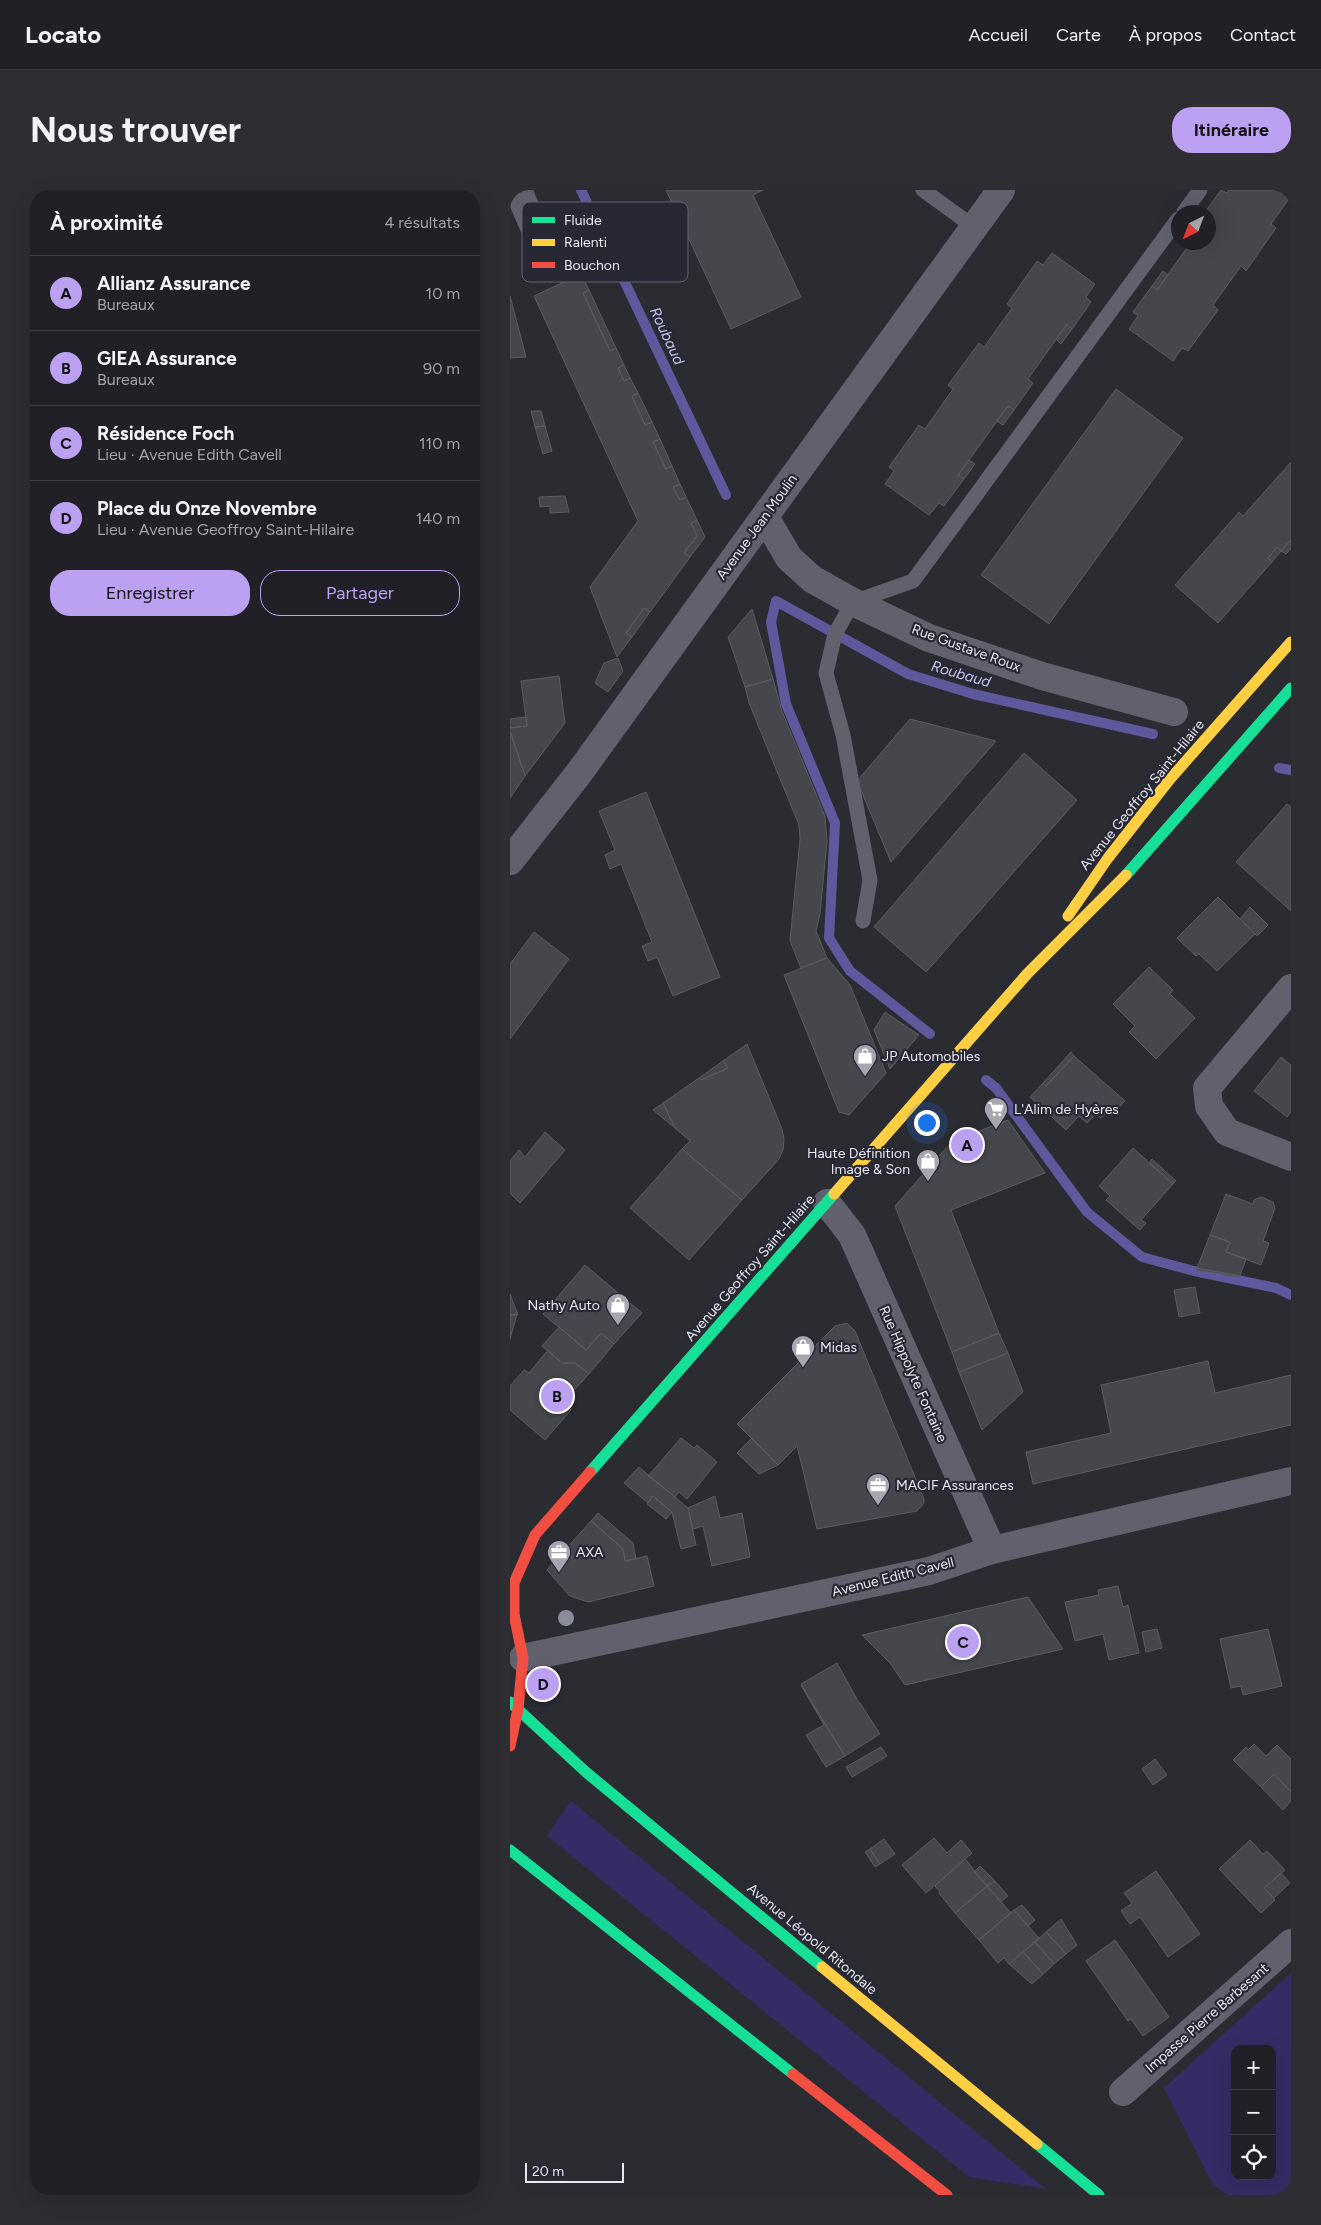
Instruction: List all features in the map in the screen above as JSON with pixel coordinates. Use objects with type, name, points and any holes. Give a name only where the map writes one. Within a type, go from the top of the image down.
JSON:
[{"type":"main road","name":"Avenue Geoffroy Saint-Hilaire","points":[[1027,974],[1108,858],[1170,780],[1291,642]]},
{"type":"main road","name":"Avenue Geoffroy Saint-Hilaire","points":[[510,1746],[514,1706],[523,1658],[514,1614],[514,1583],[521,1563],[535,1535],[1027,974],[1122,880],[1289,692]]},
{"type":"main road","name":"Avenue Geoffroy Saint-Hilaire","points":[[521,1540],[535,1535]]},
{"type":"main road","name":"Avenue Léopold Ritondale","points":[[514,1706],[576,1763],[1099,2195]]},
{"type":"main road","points":[[510,1850],[947,2195]]},
{"type":"street","points":[[518,190],[523,202]]},
{"type":"street","name":"Avenue Jean Moulin","points":[[510,861],[579,772],[1001,190]]},
{"type":"street","name":"Rue Gustave Roux","points":[[765,517],[789,558],[848,611],[1042,676],[1174,712]]},
{"type":"street","points":[[1291,988],[1207,1088],[1209,1106],[1227,1132],[1291,1158]]},
{"type":"street","name":"Rue Hippolyte Fontaine","points":[[827,1204],[852,1235],[992,1550]]},
{"type":"street","name":"Avenue Edith Cavell","points":[[523,1658],[929,1571],[992,1550],[1291,1481]]},
{"type":"street","name":"Impasse Pierre Barbesant","points":[[1123,2092],[1291,1944]]},
{"type":"lane","points":[[923,190],[974,227]]},
{"type":"lane","points":[[1189,205],[1200,190]]},
{"type":"lane","points":[[863,921],[870,880],[843,735],[826,673],[835,634],[848,611],[913,581],[1171,229]]},
{"type":"lane","points":[[1263,674],[1289,692]]},
{"type":"shaded area","points":[[571,1801],[1046,2189],[969,2177],[547,1836]]},
{"type":"shaded area","points":[[1291,1973],[1291,2195],[1227,2195],[1212,2183],[1164,2088]]},
{"type":"building","points":[[666,190],[763,190],[753,195],[801,297],[731,329],[688,237],[688,202],[672,202]]},
{"type":"building","points":[[1221,190],[1227,193],[1229,190],[1291,190],[1291,196],[1271,224],[1276,228],[1246,271],[1241,266],[1213,305],[1218,310],[1188,351],[1182,348],[1173,361],[1129,329],[1138,316],[1133,312],[1152,286],[1157,290],[1185,250],[1216,250],[1216,205],[1210,205]]},
{"type":"building","points":[[1052,253],[1095,284],[1086,297],[1091,302],[1072,329],[1067,324],[1028,379],[1033,383],[1014,410],[1008,406],[958,475],[964,479],[944,506],[939,503],[929,515],[885,484],[894,471],[889,467],[919,425],[925,429],[953,389],[948,385],[979,343],[984,347],[1012,308],[1007,304],[1037,261],[1043,265]]},
{"type":"building","points":[[1163,271],[1168,275],[1157,290],[1152,286]]},
{"type":"building","points":[[564,282],[585,282],[589,290],[583,293],[610,351],[616,348],[624,365],[618,368],[624,381],[630,378],[638,393],[632,396],[645,425],[652,422],[660,439],[653,442],[666,469],[672,466],[680,484],[673,487],[680,500],[686,497],[697,520],[691,523],[697,536],[684,553],[690,557],[650,612],[644,608],[626,633],[632,637],[617,657],[590,587],[638,521],[534,296]]},
{"type":"building","points":[[589,290],[616,348],[610,351],[583,293]]},
{"type":"building","points":[[510,296],[526,357],[510,358]]},
{"type":"building","points":[[1067,324],[1072,329],[1061,344],[1056,339]]},
{"type":"building","points":[[624,365],[630,378],[624,381],[618,368]]},
{"type":"building","points":[[1116,389],[1183,438],[1049,624],[981,575]]},
{"type":"building","points":[[638,393],[652,422],[645,425],[632,396]]},
{"type":"building","points":[[1008,406],[1014,410],[1003,425],[997,421]]},
{"type":"building","points":[[531,411],[541,411],[545,426],[535,427]]},
{"type":"building","points":[[545,426],[552,451],[543,454],[535,427]]},
{"type":"building","points":[[660,439],[672,466],[666,469],[653,442]]},
{"type":"building","points":[[969,460],[975,464],[964,479],[958,475]]},
{"type":"building","points":[[1291,462],[1291,540],[1281,551],[1277,547],[1268,558],[1272,562],[1218,623],[1175,585],[1239,512],[1243,516]]},
{"type":"building","points":[[680,484],[686,497],[680,500],[673,487]]},
{"type":"building","points":[[565,496],[569,512],[550,513],[550,506],[540,507],[539,497]]},
{"type":"building","points":[[697,520],[705,537],[690,557],[684,553],[697,536],[691,523]]},
{"type":"building","points":[[1291,540],[1291,549],[1286,554],[1281,551]]},
{"type":"building","points":[[1277,547],[1281,551],[1272,562],[1268,558]]},
{"type":"building","points":[[644,608],[650,612],[632,637],[626,633]]},
{"type":"building","points":[[752,609],[773,679],[745,687],[728,637]]},
{"type":"building","points":[[618,658],[623,671],[608,692],[595,683],[604,663]]},
{"type":"building","points":[[559,676],[565,723],[525,776],[510,730],[510,728],[527,726],[521,681]]},
{"type":"building","points":[[773,679],[782,711],[825,816],[827,841],[820,914],[816,931],[827,958],[801,968],[790,941],[800,839],[799,825],[749,703],[745,687]]},
{"type":"building","points":[[526,717],[527,726],[510,728],[510,719]]},
{"type":"building","points":[[910,719],[996,741],[891,862],[857,781]]},
{"type":"building","points":[[510,731],[525,776],[510,798]]},
{"type":"building","points":[[1024,753],[1077,800],[926,972],[874,927]]},
{"type":"building","points":[[646,792],[720,977],[673,996],[657,957],[648,961],[642,946],[652,942],[621,864],[610,869],[605,855],[615,850],[599,811]]},
{"type":"building","points":[[1287,804],[1291,807],[1291,911],[1236,862]]},
{"type":"building","points":[[1218,897],[1255,934],[1217,971],[1199,954],[1196,956],[1177,938]]},
{"type":"building","points":[[1250,907],[1268,925],[1257,936],[1240,919]]},
{"type":"building","points":[[534,932],[569,959],[510,1039],[510,964]]},
{"type":"building","points":[[827,958],[850,985],[886,1073],[849,1115],[839,1112],[784,975]]},
{"type":"building","points":[[1149,967],[1173,990],[1170,994],[1195,1018],[1156,1059],[1129,1032],[1135,1026],[1113,1004]]},
{"type":"building","points":[[885,1012],[919,1035],[890,1069],[874,1030]]},
{"type":"building","points":[[747,1044],[782,1129],[784,1139],[783,1150],[779,1159],[742,1200],[682,1149],[690,1141],[675,1128],[663,1103],[699,1078],[701,1080],[728,1068],[723,1061]]},
{"type":"building","points":[[1071,1052],[1074,1056],[1046,1086],[1043,1083]]},
{"type":"building","points":[[1074,1056],[1125,1101],[1111,1116],[1108,1112],[1101,1118],[1096,1114],[1087,1123],[1079,1116],[1066,1130],[1030,1097],[1043,1083],[1046,1086]]},
{"type":"building","points":[[1281,1057],[1291,1065],[1291,1112],[1287,1117],[1254,1091]]},
{"type":"building","points":[[723,1061],[728,1068],[701,1080],[699,1078]]},
{"type":"building","points":[[663,1103],[675,1128],[653,1110]]},
{"type":"building","points":[[1008,1120],[1045,1173],[951,1210],[999,1333],[952,1352],[895,1206],[948,1146],[959,1142],[958,1139]]},
{"type":"building","points":[[545,1132],[565,1150],[520,1203],[510,1193],[510,1161],[519,1150],[525,1157]]},
{"type":"building","points":[[1133,1148],[1173,1184],[1141,1220],[1146,1223],[1140,1230],[1106,1200],[1110,1196],[1099,1186]]},
{"type":"building","points":[[682,1149],[742,1200],[689,1260],[630,1208]]},
{"type":"building","points":[[1152,1159],[1176,1181],[1173,1184],[1149,1163]]},
{"type":"building","points":[[1226,1194],[1253,1204],[1254,1200],[1261,1197],[1273,1202],[1275,1208],[1263,1241],[1269,1243],[1261,1265],[1226,1252],[1230,1242],[1210,1235]]},
{"type":"building","points":[[1210,1235],[1230,1242],[1226,1252],[1246,1259],[1240,1276],[1197,1268]]},
{"type":"building","points":[[585,1265],[642,1313],[614,1344],[601,1333],[586,1350],[543,1314]]},
{"type":"building","points":[[1197,1268],[1240,1276],[1197,1270]]},
{"type":"building","points":[[1195,1287],[1200,1313],[1179,1317],[1174,1290]]},
{"type":"building","points":[[510,1294],[518,1315],[510,1315]]},
{"type":"building","points":[[517,1314],[510,1339],[510,1315]]},
{"type":"building","points":[[847,1323],[855,1331],[924,1503],[917,1511],[817,1529],[797,1446],[778,1465],[737,1424],[835,1326]]},
{"type":"building","points":[[559,1327],[586,1350],[601,1333],[614,1344],[589,1374],[575,1363],[562,1363],[542,1346]]},
{"type":"building","points":[[999,1333],[1008,1353],[959,1372],[952,1352]]},
{"type":"building","points":[[548,1350],[562,1363],[575,1363],[589,1374],[562,1403],[571,1410],[545,1440],[510,1410],[510,1386],[524,1370],[529,1373]]},
{"type":"building","points":[[1008,1353],[1023,1392],[982,1430],[959,1372]]},
{"type":"building","points":[[1208,1361],[1215,1393],[1291,1375],[1291,1425],[1033,1484],[1026,1452],[1111,1433],[1101,1385]]},
{"type":"building","points":[[681,1438],[694,1448],[697,1445],[717,1462],[687,1499],[679,1492],[675,1497],[648,1476]]},
{"type":"building","points":[[752,1438],[778,1465],[759,1474],[737,1453]]},
{"type":"building","points":[[639,1467],[688,1508],[696,1545],[681,1549],[672,1512],[653,1496],[648,1503],[624,1483]]},
{"type":"building","points":[[653,1496],[672,1512],[666,1519],[647,1504]]},
{"type":"building","points":[[715,1496],[720,1518],[742,1513],[750,1557],[712,1566],[703,1526],[693,1529],[688,1508]]},
{"type":"building","points":[[598,1513],[633,1543],[636,1559],[625,1561],[623,1549],[591,1521]]},
{"type":"building","points":[[591,1521],[623,1549],[625,1561],[647,1556],[654,1586],[588,1602],[570,1596],[547,1570]]},
{"type":"building","points":[[1118,1586],[1123,1607],[1128,1605],[1139,1653],[1109,1660],[1103,1634],[1075,1641],[1065,1602],[1099,1595],[1098,1590]]},
{"type":"building","points":[[1028,1597],[1063,1649],[905,1685],[890,1663],[862,1635]]},
{"type":"building","points":[[1157,1629],[1162,1648],[1146,1652],[1142,1632]]},
{"type":"building","points":[[1268,1629],[1282,1686],[1243,1695],[1241,1686],[1231,1688],[1220,1639]]},
{"type":"building","points":[[837,1663],[859,1703],[880,1734],[845,1756],[801,1684]]},
{"type":"building","points":[[801,1685],[845,1756],[826,1767],[806,1735],[824,1725]]},
{"type":"building","points":[[1254,1744],[1266,1756],[1277,1745],[1291,1759],[1291,1792],[1274,1774],[1261,1787],[1233,1760],[1246,1747],[1248,1750]]},
{"type":"building","points":[[881,1747],[887,1756],[852,1777],[846,1767]]},
{"type":"building","points":[[1155,1759],[1167,1775],[1153,1785],[1142,1769]]},
{"type":"building","points":[[1274,1774],[1291,1792],[1291,1801],[1283,1810],[1261,1787]]},
{"type":"building","points":[[934,1838],[947,1853],[961,1840],[972,1853],[926,1893],[902,1865]]},
{"type":"building","points":[[884,1839],[895,1854],[880,1864],[870,1849]]},
{"type":"building","points":[[1250,1840],[1263,1854],[1267,1851],[1285,1870],[1264,1888],[1275,1900],[1261,1913],[1219,1869]]},
{"type":"building","points":[[870,1849],[880,1864],[875,1867],[865,1852]]},
{"type":"building","points":[[965,1859],[987,1886],[955,1913],[935,1886]]},
{"type":"building","points":[[980,1866],[995,1881],[987,1886],[974,1872]]},
{"type":"building","points":[[1156,1871],[1200,1934],[1168,1957],[1140,1917],[1130,1924],[1121,1911],[1132,1903],[1124,1893]]},
{"type":"building","points":[[1281,1873],[1290,1883],[1274,1898],[1264,1888]]},
{"type":"building","points":[[995,1881],[1008,1896],[1001,1902],[987,1886]]},
{"type":"building","points":[[987,1886],[1011,1913],[979,1940],[955,1913]]},
{"type":"building","points":[[1022,1905],[1035,1920],[1028,1926],[1014,1910]]},
{"type":"building","points":[[1014,1910],[1039,1938],[1009,1964],[1004,1958],[998,1963],[979,1940]]},
{"type":"building","points":[[1061,1919],[1077,1945],[1066,1954],[1046,1932]]},
{"type":"building","points":[[1046,1932],[1066,1954],[1054,1964],[1035,1942]]},
{"type":"building","points":[[1115,1940],[1169,2017],[1143,2036],[1131,2019],[1128,2021],[1086,1961]]},
{"type":"building","points":[[1035,1942],[1054,1964],[1043,1974],[1023,1952]]},
{"type":"building","points":[[1023,1952],[1043,1974],[1032,1984],[1009,1964]]},
{"type":"waterway","name":"Roubaud","points":[[581,190],[587,202]]},
{"type":"waterway","name":"Roubaud","points":[[625,282],[726,495]]},
{"type":"waterway","points":[[930,1034],[850,971],[829,938],[835,823],[786,704],[771,622],[776,601],[908,674],[973,694],[1153,734]]},
{"type":"waterway","name":"Roubaud","points":[[1279,768],[1291,770]]},
{"type":"waterway","points":[[986,1080],[996,1088],[1087,1212],[1142,1257],[1194,1271],[1276,1288],[1291,1295]]},
{"type":"traffic: fast","points":[[1126,875],[1291,688]]},
{"type":"traffic: fast","points":[[590,1472],[834,1194]]},
{"type":"traffic: fast","points":[[510,1702],[587,1773],[822,1967]]},
{"type":"traffic: fast","points":[[510,1850],[793,2074]]},
{"type":"traffic: fast","points":[[1037,2144],[1099,2195]]},
{"type":"traffic: slow","points":[[1068,916],[1108,858],[1170,779],[1291,642]]},
{"type":"traffic: slow","points":[[834,1194],[1027,974],[1126,875]]},
{"type":"traffic: slow","points":[[822,1967],[1037,2144]]},
{"type":"traffic: jam","points":[[510,1746],[518,1709],[523,1658],[514,1614],[514,1583],[535,1535],[590,1472]]},
{"type":"traffic: jam","points":[[793,2074],[947,2195]]},
{"type":"place","name":"JP Automobiles","points":[[865,1077]]},
{"type":"place","name":"L'Alim de Hyères","points":[[996,1130]]},
{"type":"place","name":"Allianz Assurance","points":[[967,1145]]},
{"type":"place","name":"Haute Définition Image & Son","points":[[928,1182]]},
{"type":"place","name":"Nathy Auto","points":[[618,1326]]},
{"type":"place","name":"Midas","points":[[803,1368]]},
{"type":"place","name":"GIEA Assurance","points":[[557,1396]]},
{"type":"place","name":"MACIF Assurances","points":[[878,1506]]},
{"type":"place","name":"AXA","points":[[559,1573]]},
{"type":"place","name":"Résidence Foch","points":[[963,1642]]},
{"type":"place","name":"Place du Onze Novembre","points":[[543,1684]]}]
